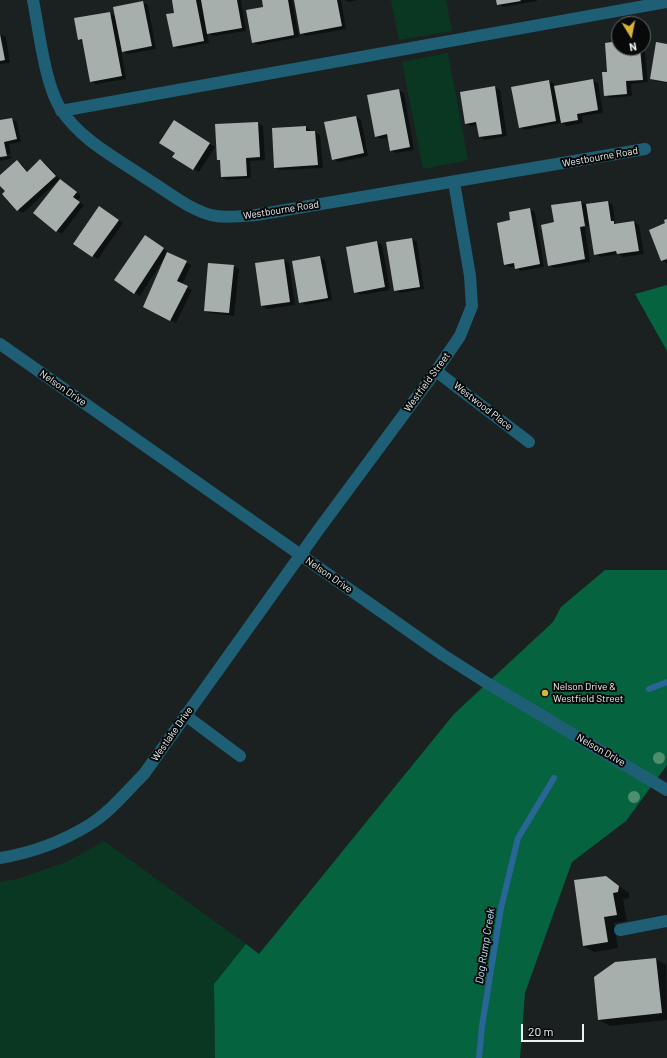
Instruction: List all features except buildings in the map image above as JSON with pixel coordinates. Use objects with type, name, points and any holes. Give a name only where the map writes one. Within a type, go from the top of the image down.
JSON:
[{"type":"street","name":"Westbourne Road","points":[[33,0],[47,74],[61,111],[76,128],[93,143],[181,201],[198,210],[215,216],[235,217],[256,215],[645,149]]},
{"type":"street","points":[[61,111],[667,2]]},
{"type":"street","name":"Westfield Street","points":[[301,555],[460,336],[472,306],[470,276],[454,182]]},
{"type":"street","name":"Nelson Drive","points":[[0,344],[443,655],[487,683],[667,790]]},
{"type":"street","name":"Westwood Place","points":[[436,371],[529,442]]},
{"type":"street","name":"Westlake Drive","points":[[0,858],[19,855],[56,842],[90,824],[118,801],[144,774],[301,555]]},
{"type":"street","points":[[185,716],[240,756]]},
{"type":"street","points":[[620,930],[667,921]]},
{"type":"green space","points":[[391,0],[446,0],[452,31],[399,40]]},
{"type":"green space","points":[[448,53],[468,160],[423,169],[402,62]]},
{"type":"green space","points":[[667,285],[667,351],[635,294]]},
{"type":"green space","points":[[605,570],[667,570],[667,765],[626,821],[572,862],[525,993],[520,1058],[215,1058],[214,984],[246,944],[259,954],[454,714],[553,622],[561,607]]},
{"type":"green space","points":[[104,841],[246,944],[214,984],[215,1058],[0,1058],[0,882],[17,879],[69,861]]},
{"type":"waterway","name":"Dog Rump Creek","points":[[649,689],[667,682]]},
{"type":"waterway","name":"Dog Rump Creek","points":[[479,1058],[482,1026],[501,908],[518,838],[554,778]]},
{"type":"place","name":"Nelson Drive & Westfield Street","points":[[545,693]]}]
